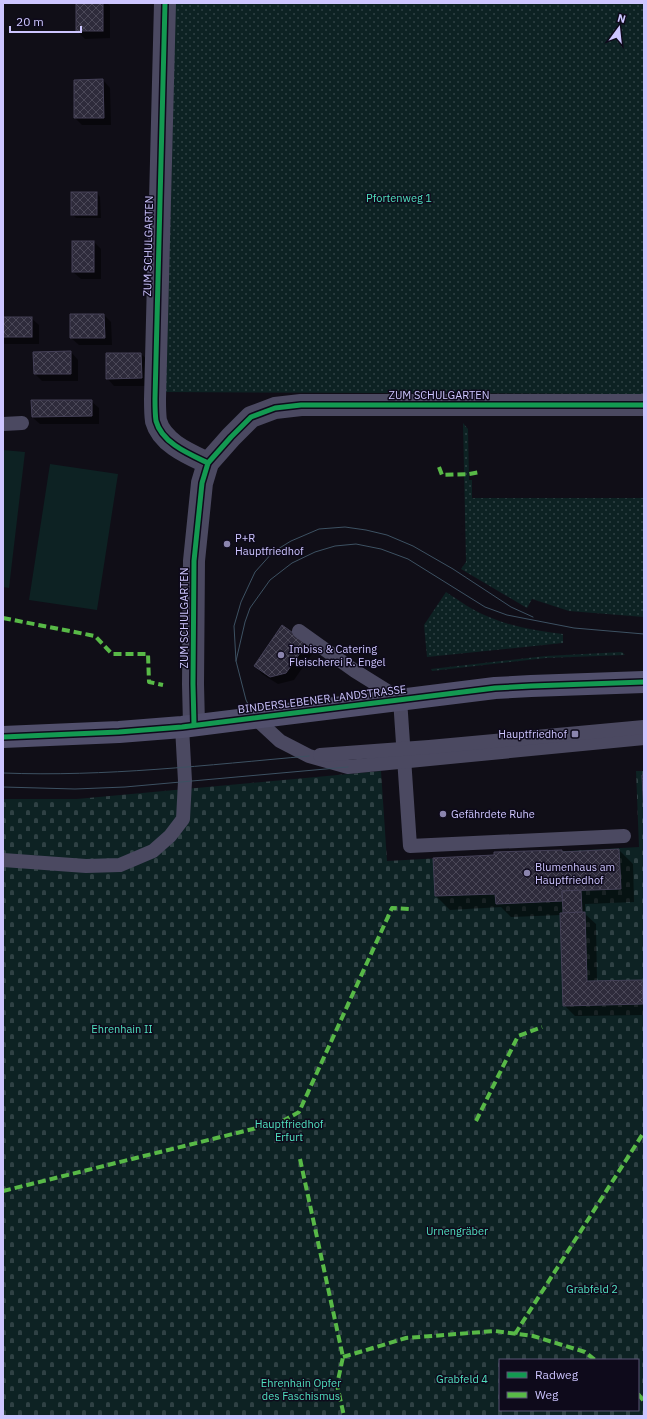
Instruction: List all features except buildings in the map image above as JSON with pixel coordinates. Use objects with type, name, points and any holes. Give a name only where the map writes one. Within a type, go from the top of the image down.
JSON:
[{"type":"main road","name":"BINDERSLEBENER LANDSTRASSE","points":[[3,737],[119,732],[188,726],[495,688],[644,682]]},
{"type":"street","name":"ZUM SCHULGARTEN","points":[[165,3],[155,399],[157,422],[166,438],[186,453],[208,463]]},
{"type":"street","name":"ZUM SCHULGARTEN","points":[[188,726],[193,684],[194,561],[202,483],[208,463],[251,417],[275,408],[294,405],[644,405]]},
{"type":"lane","points":[[3,424],[22,423]]},
{"type":"lane","points":[[299,631],[355,671],[400,700],[410,846],[624,836]]},
{"type":"lane","points":[[255,718],[280,741],[309,756],[348,767],[404,755],[644,727]]},
{"type":"lane","points":[[3,860],[86,866],[120,865],[153,851],[170,836],[182,819],[188,726]]},
{"type":"lane","points":[[404,755],[644,738]]},
{"type":"green space","name":"Pfortenweg 1","points":[[174,3],[644,3],[644,394],[164,392]]},
{"type":"green space","points":[[463,423],[468,429],[469,480],[472,480],[472,498],[644,498],[644,617],[569,611],[532,599],[527,608],[461,569],[466,562]]},
{"type":"green space","points":[[3,450],[25,452],[9,588],[3,587]]},
{"type":"green space","points":[[50,464],[118,474],[97,610],[29,600]]},
{"type":"green space","points":[[446,592],[483,615],[525,628],[563,634],[563,643],[427,657],[424,625]]},
{"type":"green space","points":[[622,652],[625,655],[546,658],[432,671],[431,669],[546,656]]},
{"type":"green space","name":"Hauptfriedhof Erfurt","points":[[381,771],[387,861],[639,847],[636,771],[644,771],[644,1416],[3,1416],[3,799],[77,799]]},
{"type":"tram line","points":[[255,718],[246,700],[236,661],[234,626],[241,602],[255,572],[273,552],[291,541],[319,529],[345,527],[387,535],[413,546],[453,569],[511,607],[533,617]]},
{"type":"tram line","points":[[236,661],[245,622],[250,608],[270,580],[292,563],[315,552],[335,546],[356,544],[381,549],[408,559],[485,607],[507,615],[574,628],[644,634]]},
{"type":"tram line","points":[[3,773],[41,774],[118,772],[309,756]]},
{"type":"tram line","points":[[3,787],[75,789],[125,787],[348,767]]},
{"type":"marked path","points":[[439,467],[442,475],[480,472]]},
{"type":"marked path","points":[[3,618],[95,636],[112,654],[148,654],[149,682],[163,685]]},
{"type":"marked path","points":[[3,1191],[281,1122],[299,1112],[392,908],[409,909]]},
{"type":"marked path","points":[[476,1121],[518,1036],[542,1027]]},
{"type":"marked path","points":[[515,1334],[644,1132]]},
{"type":"marked path","points":[[300,1159],[343,1357],[337,1385],[344,1416]]},
{"type":"marked path","points":[[343,1357],[406,1338],[495,1331],[533,1336],[585,1352],[594,1359]]},
{"type":"marked path","points":[[639,1395],[644,1401]]},
{"type":"cycle path","points":[[165,3],[155,399],[156,421],[159,429],[170,442],[185,452],[208,463]]},
{"type":"cycle path","points":[[194,725],[194,561],[202,483],[208,463],[251,417],[275,408],[301,405],[644,405]]},
{"type":"cycle path","points":[[3,737],[119,732],[182,727],[495,688],[644,682]]},
{"type":"place","name":"P+R Hauptfriedhof","points":[[227,544]]},
{"type":"place","name":"Imbiss & Catering Fleischerei R. Engel","points":[[281,655]]},
{"type":"place","name":"Hauptfriedhof","points":[[575,734]]},
{"type":"place","name":"Gefährdete Ruhe","points":[[443,814]]},
{"type":"place","name":"Blumenhaus am Hauptfriedhof","points":[[527,873]]},
{"type":"park label","name":"Ehrenhain II","points":[[122,1029]]},
{"type":"park label","name":"Urnengräber","points":[[457,1231]]},
{"type":"park label","name":"Grabfeld 2","points":[[592,1289]]},
{"type":"park label","name":"Grabfeld 4","points":[[462,1379]]},
{"type":"park label","name":"Ehrenhain Opfer des Faschismus","points":[[301,1389]]}]
